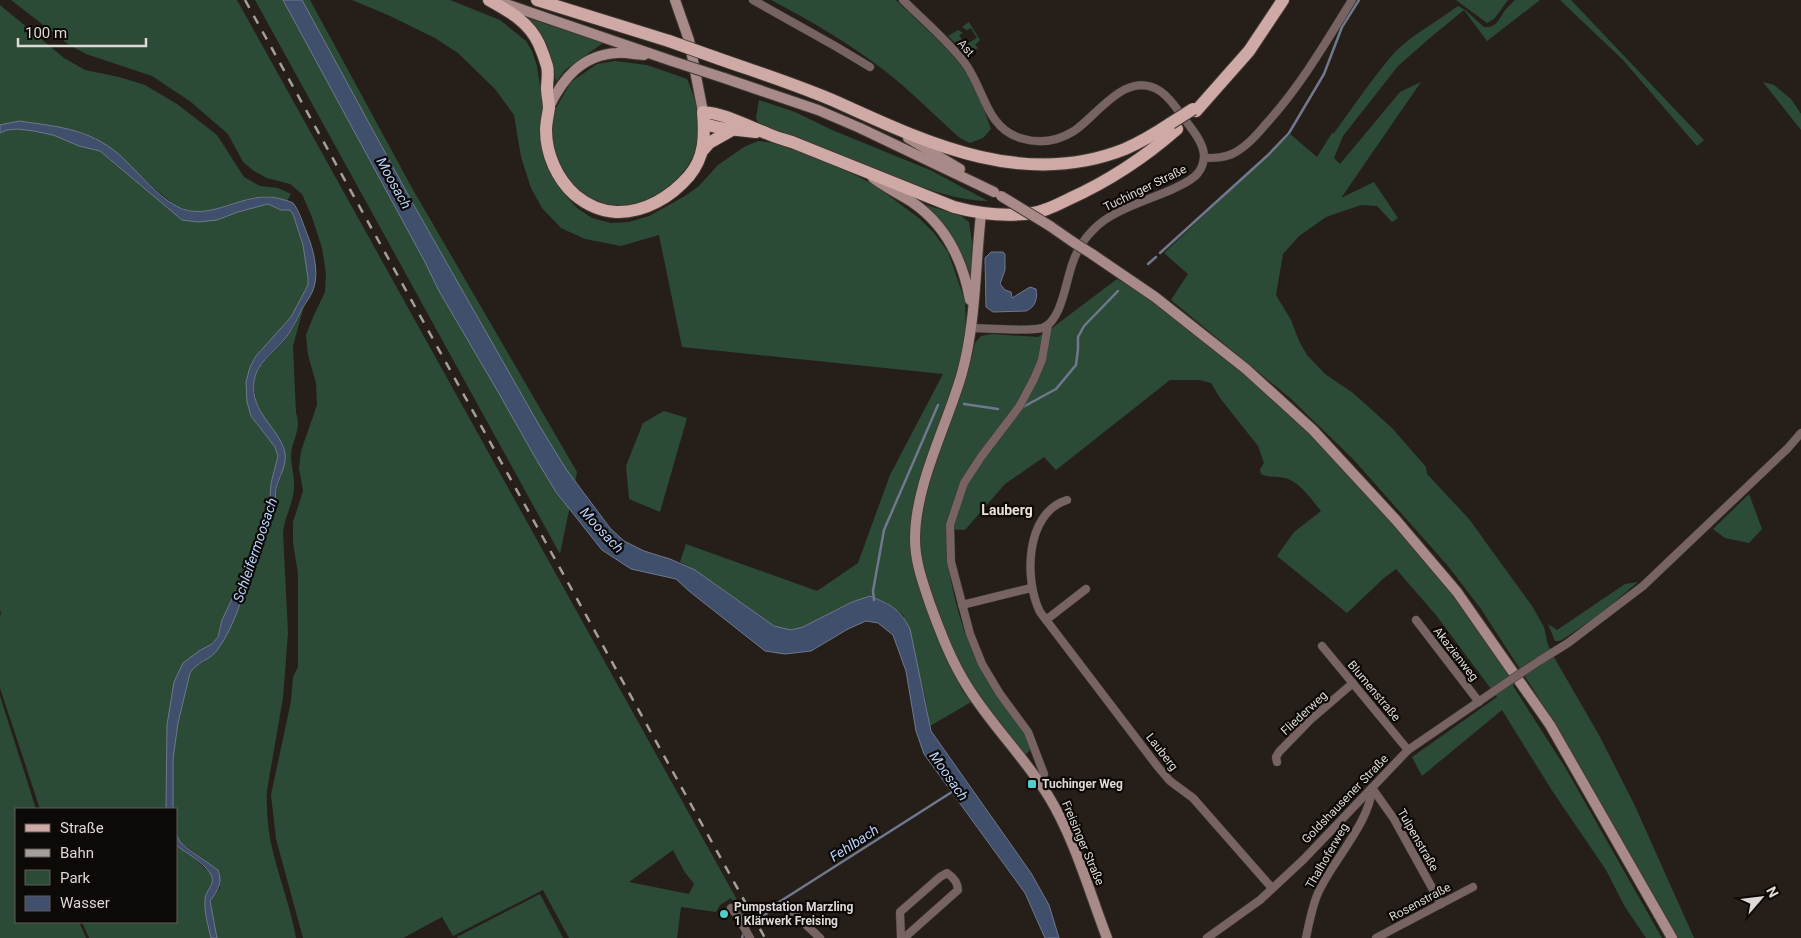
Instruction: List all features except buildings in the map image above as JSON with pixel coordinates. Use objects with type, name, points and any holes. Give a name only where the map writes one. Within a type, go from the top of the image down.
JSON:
[{"type":"main road","points":[[489,0],[517,17],[538,42],[547,66],[549,107],[546,133],[547,144],[558,175],[586,203],[615,212],[634,210],[669,195],[690,174],[701,158],[704,118],[689,40],[675,0]]},
{"type":"main road","points":[[494,0],[818,110],[997,194]]},
{"type":"main road","points":[[537,0],[552,3],[668,41],[812,92],[885,125],[956,152],[976,157],[1003,162],[1055,164],[1079,161],[1109,155],[1174,126]]},
{"type":"main road","points":[[704,118],[730,117],[765,133],[792,142],[928,198],[981,214],[1034,212],[1057,205],[1090,190],[1126,169],[1157,147],[1174,126],[1211,95],[1249,51],[1283,0]]},
{"type":"main road","points":[[549,107],[566,77],[590,60],[617,53],[655,55]]},
{"type":"main road","points":[[704,118],[732,130],[765,133]]},
{"type":"main road","points":[[885,125],[941,157],[1050,226],[1155,297],[1246,369],[1313,430],[1396,520],[1457,592],[1506,661],[1550,725],[1672,938]]},
{"type":"main road","points":[[703,150],[709,143],[732,130]]},
{"type":"main road","points":[[865,172],[883,186],[920,208],[937,224],[956,254],[965,277],[972,316]]},
{"type":"main road","points":[[972,316],[981,214]]},
{"type":"main road","name":"Freisinger Straße","points":[[972,316],[962,374],[919,504],[915,538],[916,553],[923,584],[946,646],[970,691],[1039,781],[1051,800],[1080,864],[1107,938]]},
{"type":"street","points":[[753,0],[870,67]]},
{"type":"street","name":"Ast","points":[[903,0],[965,62],[996,122],[1008,133],[1038,142],[1055,140],[1074,131],[1118,93],[1134,87],[1150,87],[1160,90],[1168,98],[1200,142],[1204,158]]},
{"type":"street","points":[[1204,158],[1215,158],[1233,154],[1257,135],[1317,58],[1352,0]]},
{"type":"street","name":"Tuchinger Straße","points":[[1048,325],[1057,313],[1074,260],[1092,230],[1107,219],[1187,182],[1199,172],[1204,158]]},
{"type":"street","points":[[971,328],[1034,329],[1048,325],[1042,360],[1034,378],[1019,407],[964,483],[950,525],[951,562],[970,634],[982,664],[1000,694],[1028,732],[1044,774]]},
{"type":"street","name":"Goldshausener Straße","points":[[1207,938],[1244,913],[1304,859],[1408,750],[1568,643],[1643,586],[1788,448],[1801,433]]},
{"type":"street","name":"Lauberg","points":[[1067,500],[1058,503],[1051,509],[1037,529],[1033,540],[1031,588],[1037,606],[1158,767],[1170,781],[1193,798],[1272,888]]},
{"type":"street","points":[[962,605],[1031,588]]},
{"type":"street","points":[[1046,620],[1086,589]]},
{"type":"street","name":"Akazienweg","points":[[1416,620],[1479,702]]},
{"type":"street","name":"Blumenstraße","points":[[1322,646],[1408,750]]},
{"type":"street","name":"Fliederweg","points":[[1277,762],[1276,757],[1279,752],[1310,720],[1353,683]]},
{"type":"street","name":"Tulpenstraße","points":[[1372,788],[1394,819],[1441,904]]},
{"type":"street","name":"Thalhoferweg","points":[[1306,938],[1318,893],[1348,844],[1371,801],[1372,788]]},
{"type":"street","points":[[946,873],[950,875],[957,882],[958,890],[902,938],[900,912],[940,877],[946,873]]},
{"type":"street","name":"Rosenstraße","points":[[1376,938],[1474,887]]},
{"type":"street","points":[[785,905],[820,938]]},
{"type":"street","points":[[731,908],[750,937]]},
{"type":"green space","points":[[11,0],[237,0],[746,916],[743,918],[731,898],[720,905],[716,912],[681,907],[677,938],[569,938],[543,890],[453,936],[442,917],[403,938],[303,938],[276,839],[271,795],[291,701],[293,677],[298,667],[298,573],[293,543],[293,522],[303,491],[299,468],[301,451],[317,405],[316,383],[308,355],[306,335],[325,292],[326,273],[322,248],[302,194],[290,184],[267,178],[243,162],[228,134],[191,102],[152,76],[86,54],[68,44]],"holes":[[[673,850],[684,871],[694,884],[689,894],[629,882]]]},
{"type":"green space","points":[[255,0],[310,0],[412,188],[577,472],[560,554]]},
{"type":"green space","points":[[352,0],[450,0],[500,20],[526,41],[537,66],[554,179],[577,208],[592,218],[611,223],[629,222],[649,216],[685,196],[699,186],[718,165],[744,147],[758,141],[781,144],[840,167],[876,186],[920,219],[934,233],[948,252],[965,301],[966,328],[959,374],[913,536],[950,663],[962,690],[971,702],[930,726],[925,696],[903,615],[887,603],[870,596],[852,602],[803,627],[791,630],[774,626],[695,570],[680,562],[686,544],[817,591],[858,563],[890,475],[943,374],[682,347],[659,235],[621,246],[585,239],[561,228],[542,208],[531,188],[521,157],[514,115],[495,89],[458,53],[435,38]]},
{"type":"green space","points":[[771,0],[896,0],[946,48],[964,69],[977,91],[991,129],[983,138],[970,143],[960,138],[904,87],[858,51]]},
{"type":"green space","points":[[1456,0],[1508,0],[1494,19],[1487,23]]},
{"type":"green space","points":[[1515,0],[1540,0],[1487,41],[1464,10],[1398,66],[1343,136],[1334,158],[1340,164],[1400,92],[1421,82],[1341,198],[1374,182],[1398,218],[1392,222],[1377,206],[1361,205],[1326,217],[1299,236],[1283,254],[1276,295],[1291,320],[1307,355],[1325,374],[1353,393],[1392,428],[1426,467],[1427,474],[1469,519],[1532,606],[1544,627],[1548,645],[1555,659],[1599,735],[1635,806],[1694,938],[1677,938],[1535,692],[1481,609],[1448,566],[1353,459],[1290,398],[1171,300],[1188,274],[1164,253],[1290,134],[1317,157],[1332,133],[1334,133],[1379,71],[1395,52],[1410,39],[1458,6],[1465,10],[1484,27],[1492,26],[1498,22],[1506,9]]},
{"type":"green space","points":[[1560,0],[1571,0],[1704,140],[1697,146],[1623,60]]},
{"type":"green space","points":[[0,5],[64,58],[85,70],[145,85],[177,104],[217,135],[244,177],[260,186],[278,188],[291,194],[287,201],[268,196],[251,198],[211,210],[194,212],[176,206],[144,180],[124,159],[95,138],[77,131],[19,121],[0,125]]},
{"type":"green space","points":[[528,18],[603,43],[565,70],[556,82],[553,63],[542,36]]},
{"type":"green space","points":[[969,22],[980,40],[975,45],[978,48],[967,55],[948,36],[958,30],[963,33],[959,35],[965,45],[977,38],[971,28],[967,30],[962,27]]},
{"type":"green space","points":[[615,61],[647,65],[687,79],[697,109],[698,137],[690,163],[681,175],[660,194],[638,204],[601,209],[564,179],[551,144],[552,124],[556,108],[571,82],[597,64]]},
{"type":"green space","points":[[1763,82],[1774,85],[1791,99],[1801,114],[1801,130]]},
{"type":"green space","points":[[759,100],[795,112],[832,130],[930,170],[988,201],[960,198],[919,186],[773,129],[758,122],[756,118]]},
{"type":"green space","points":[[18,129],[53,135],[79,146],[100,151],[182,220],[217,220],[268,204],[281,210],[290,210],[303,245],[308,285],[291,317],[256,356],[250,367],[251,416],[275,447],[278,456],[271,483],[265,521],[256,538],[242,578],[222,620],[218,637],[212,644],[199,651],[167,725],[166,808],[40,808],[0,688],[0,133]]},
{"type":"green space","points":[[923,204],[961,216],[969,222],[972,242],[971,277],[952,237],[940,221]]},
{"type":"green space","points":[[1117,279],[1151,299],[1243,373],[1310,432],[1393,522],[1455,595],[1516,682],[1513,686],[1565,767],[1662,938],[1646,938],[1625,907],[1606,870],[1551,789],[1502,710],[1422,776],[1412,757],[1497,697],[1436,615],[1396,569],[1347,613],[1277,556],[1294,532],[1321,511],[1296,483],[1285,478],[1261,474],[1260,469],[1264,463],[1258,446],[1220,398],[1211,383],[1199,380],[1170,380],[1056,470],[1044,457],[1005,484],[965,530],[946,529],[948,565],[963,627],[970,647],[986,679],[1025,733],[1031,749],[1025,755],[973,691],[948,644],[917,551],[919,515],[945,433],[970,364],[975,343],[981,336],[992,334],[1038,337]]},
{"type":"green space","points":[[304,306],[293,346],[298,427],[291,452],[294,490],[283,532],[288,633],[283,698],[267,798],[272,848],[296,938],[217,938],[210,901],[220,888],[218,870],[180,842],[178,838],[178,808],[173,808],[173,759],[178,723],[190,673],[193,667],[204,662],[231,626],[273,514],[277,488],[282,474],[276,435],[265,420],[256,402],[254,382],[256,373],[261,365],[284,341],[294,327]]},
{"type":"green space","points":[[664,411],[687,418],[660,512],[629,499],[626,466],[643,423]]},
{"type":"green space","points":[[1749,494],[1762,529],[1749,543],[1725,538],[1713,529]]},
{"type":"green space","points":[[1638,582],[1600,614],[1560,641],[1555,641],[1548,624],[1557,630],[1625,584]]},
{"type":"green space","points":[[0,696],[36,808],[15,808],[15,923],[79,923],[86,938],[0,938]]},
{"type":"green space","points":[[178,847],[210,873],[213,880],[206,916],[211,938],[89,938],[82,923],[178,923]]},
{"type":"green space","points":[[540,894],[563,938],[457,937]]},
{"type":"water","name":"Moosach","points":[[283,0],[302,0],[412,202],[539,425],[566,469],[610,528],[624,541],[644,551],[670,559],[695,570],[774,626],[791,630],[803,627],[852,602],[870,596],[889,605],[898,612],[910,629],[931,731],[1031,873],[1049,905],[1059,938],[1045,938],[1025,893],[924,754],[916,731],[906,671],[893,635],[878,623],[866,621],[848,629],[811,651],[785,654],[765,651],[676,579],[631,569],[602,550],[556,492],[536,459],[439,291]]},
{"type":"water","name":"Schleifermoosach","points":[[19,121],[63,128],[89,136],[114,150],[162,196],[176,206],[189,211],[215,209],[254,198],[268,197],[292,202],[301,217],[313,253],[316,274],[312,293],[294,326],[283,341],[261,364],[255,375],[254,393],[256,403],[282,444],[285,462],[276,489],[271,521],[253,564],[230,629],[215,653],[196,666],[190,673],[178,723],[173,759],[173,808],[166,808],[167,725],[174,682],[183,663],[212,644],[218,637],[222,620],[242,578],[256,538],[265,521],[271,483],[278,456],[275,447],[251,416],[247,402],[246,382],[250,367],[256,356],[291,317],[308,285],[303,245],[290,210],[281,210],[268,204],[217,220],[198,222],[182,220],[100,151],[79,146],[53,135],[33,131],[18,129],[0,133],[0,125]]},
{"type":"water","points":[[991,252],[1003,252],[1005,254],[1005,270],[1000,284],[1005,290],[1011,292],[1012,298],[1030,287],[1036,289],[1037,296],[1035,302],[1026,311],[993,312],[986,307],[985,258]]},
{"type":"water","points":[[178,838],[188,849],[218,870],[219,886],[210,901],[217,938],[211,938],[205,909],[205,899],[212,883],[212,877],[203,865],[178,846]]},
{"type":"waterway","points":[[1160,253],[1268,155],[1289,133],[1324,74],[1342,27],[1359,0]]},
{"type":"waterway","points":[[1148,264],[1156,257]]},
{"type":"waterway","points":[[1023,407],[1056,389],[1076,365],[1078,337],[1084,326],[1118,291]]},
{"type":"waterway","points":[[964,404],[998,409]]},
{"type":"waterway","points":[[874,600],[873,591],[884,530],[938,405]]},
{"type":"waterway","name":"Fehlbach","points":[[764,916],[776,904],[955,790]]},
{"type":"waterway","name":"Fehlbach","points":[[742,938],[744,932],[751,924]]},
{"type":"railway","points":[[245,0],[765,938]]},
{"type":"place","name":"Tuchinger Weg","points":[[1032,784]]},
{"type":"place","name":"Pumpstation Marzling 1 Klärwerk Freising","points":[[724,914]]},
{"type":"district","name":"Lauberg","points":[[1007,510]]}]
